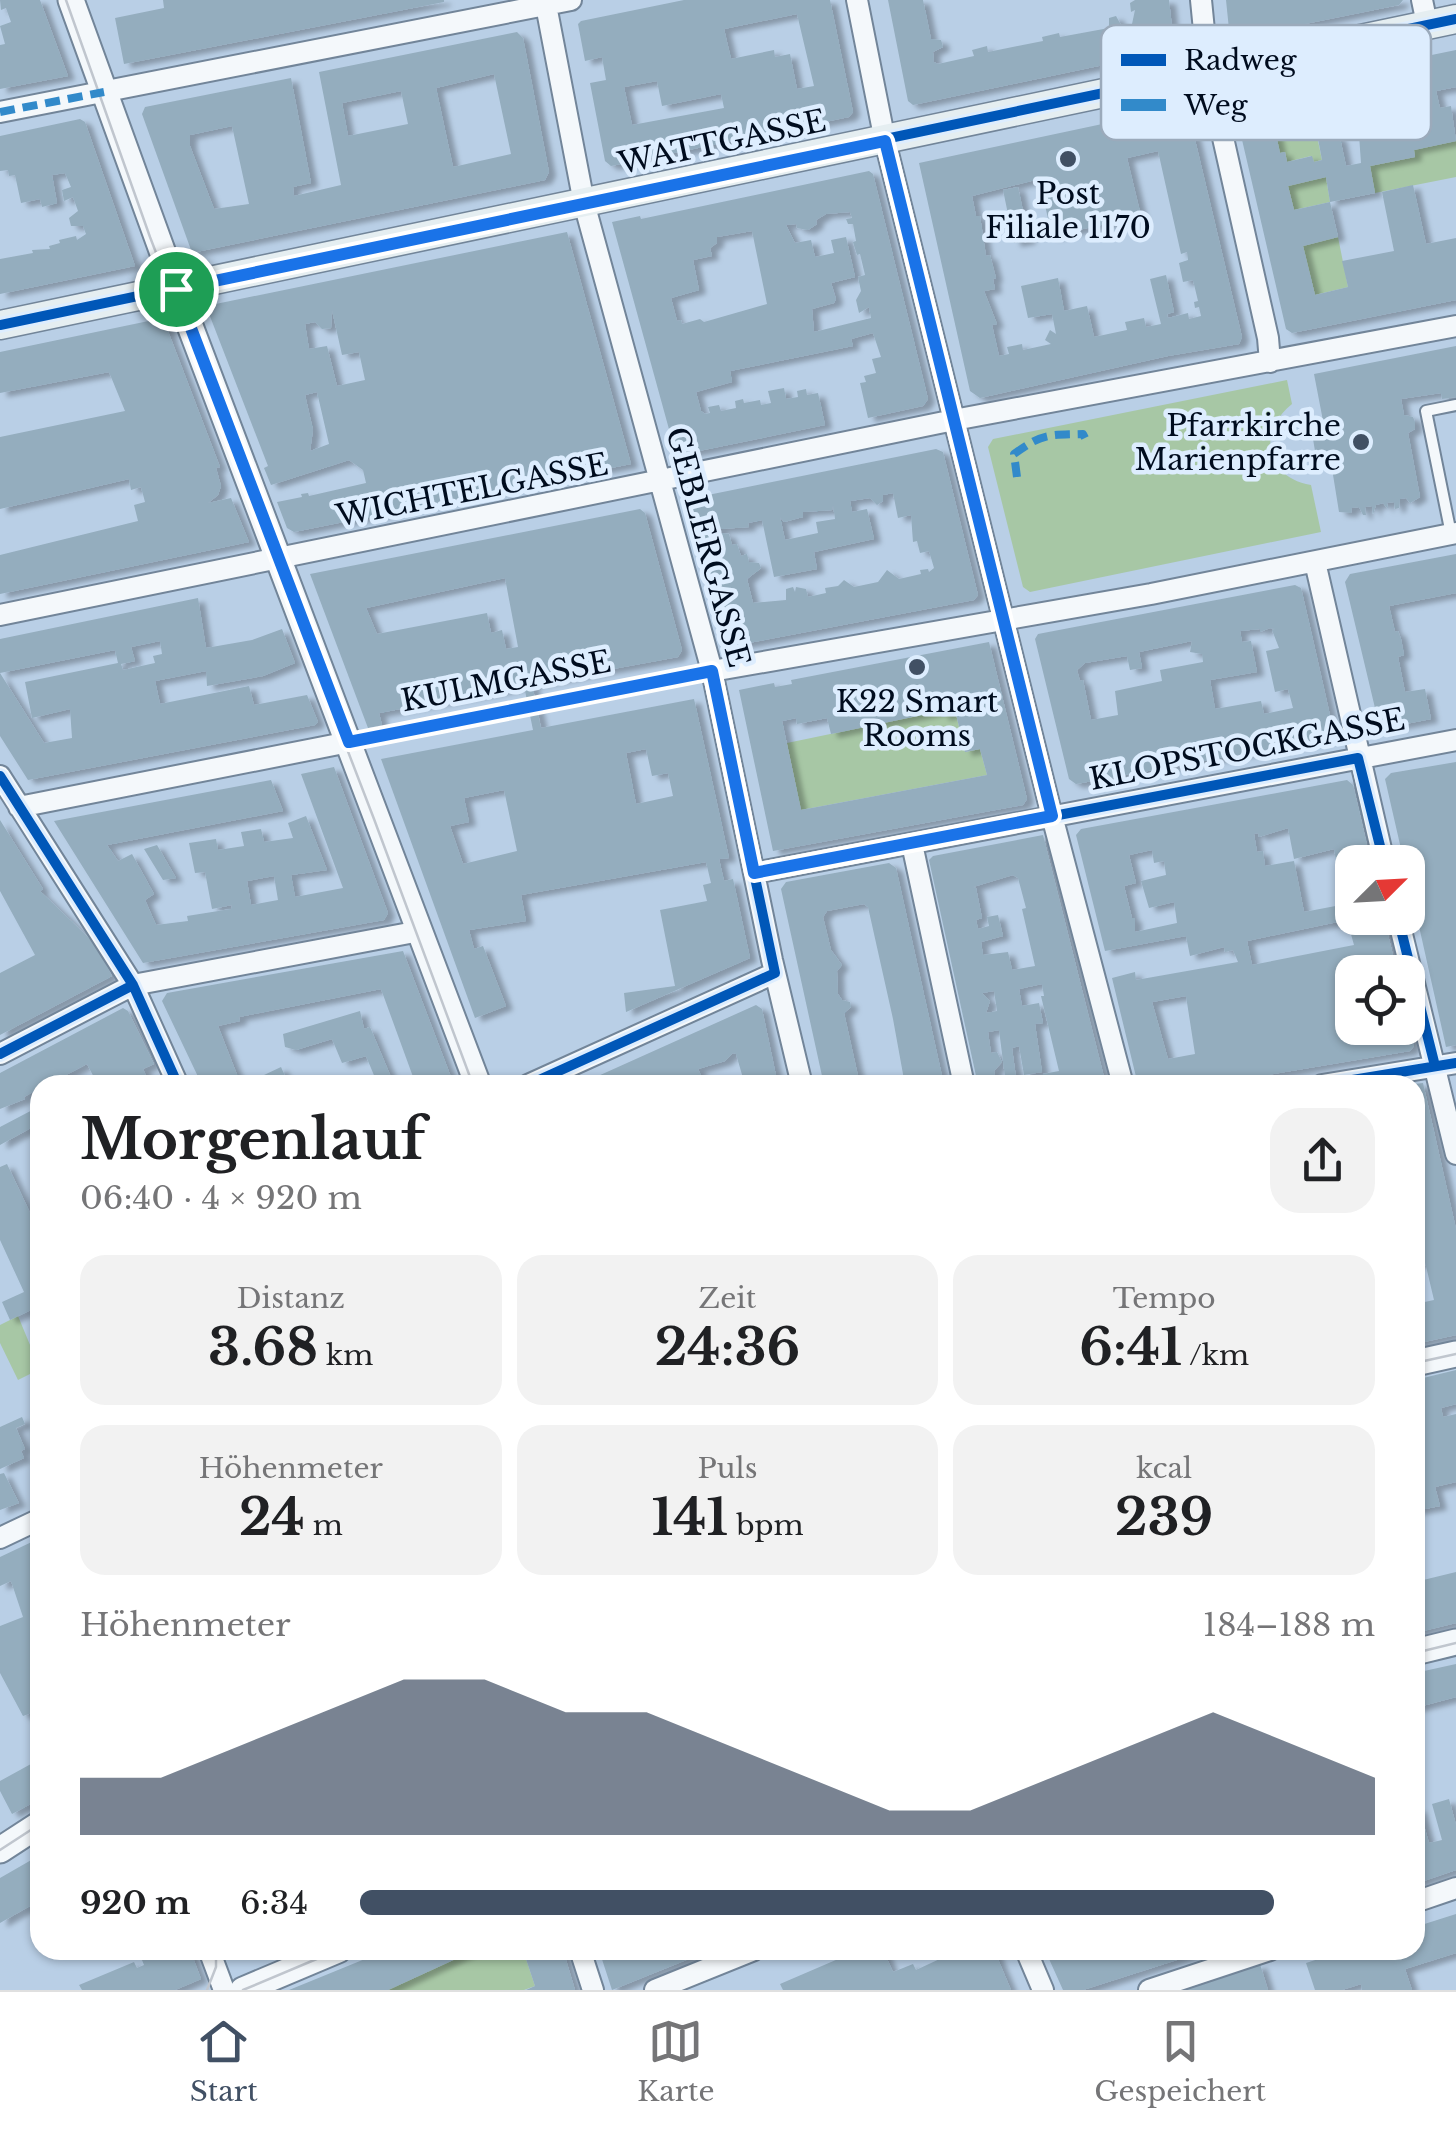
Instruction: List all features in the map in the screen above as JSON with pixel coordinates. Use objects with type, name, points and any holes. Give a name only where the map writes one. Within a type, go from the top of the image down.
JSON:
[{"type":"main road","name":"WATTGASSE","points":[[1377,25],[1425,12],[1456,18]]},
{"type":"main road","name":"WATTGASSE","points":[[0,325],[1101,94]]},
{"type":"street","points":[[71,0],[176,289],[474,1075]]},
{"type":"street","points":[[0,112],[571,0]]},
{"type":"street","points":[[857,0],[885,141],[1052,816],[1120,1075]]},
{"type":"street","points":[[1201,0],[1203,25]]},
{"type":"street","name":"GEBLERGASSE","points":[[545,3],[584,203],[712,671],[800,1075]]},
{"type":"street","points":[[1224,140],[1270,362],[1456,326]]},
{"type":"street","name":"WICHTELGASSE","points":[[0,615],[954,420],[1270,362]]},
{"type":"street","points":[[1380,845],[1315,562],[1454,533]]},
{"type":"street","name":"KULMGASSE","points":[[712,671],[1315,562]]},
{"type":"street","name":"KLOPSTOCKGASSE","points":[[754,873],[1456,740]]},
{"type":"street","name":"KULMGASSE","points":[[19,807],[349,742]]},
{"type":"street","points":[[0,776],[133,985],[174,1075]]},
{"type":"street","points":[[912,844],[962,1075]]},
{"type":"street","points":[[0,1054],[133,985],[420,931]]},
{"type":"street","points":[[1404,935],[1446,1065],[1456,1154]]},
{"type":"street","points":[[550,1075],[775,973]]},
{"type":"street","points":[[1384,1075],[1446,1065]]},
{"type":"street","points":[[1425,1362],[1456,1354]]},
{"type":"street","points":[[0,1538],[30,1524]]},
{"type":"street","points":[[1425,1650],[1456,1642]]},
{"type":"street","points":[[0,1850],[30,1830]]},
{"type":"street","points":[[1425,1899],[1456,1888]]},
{"type":"street","points":[[214,1960],[224,1990]]},
{"type":"street","points":[[244,1990],[314,1960]]},
{"type":"street","points":[[583,1960],[593,1990]]},
{"type":"street","points":[[655,1990],[729,1960]]},
{"type":"street","points":[[1030,1960],[1043,1990]]},
{"type":"street","points":[[1149,1990],[1240,1960]]},
{"type":"lane","points":[[1454,533],[1426,411],[1456,405]]},
{"type":"lane","name":"KULMGASSE","points":[[349,742],[712,671]]},
{"type":"green space","points":[[1277,140],[1318,140],[1322,160],[1314,162],[1311,156],[1287,162],[1285,152],[1280,153]]},
{"type":"green space","points":[[1456,141],[1456,177],[1375,193],[1370,166],[1415,157],[1414,150]]},
{"type":"green space","points":[[1326,177],[1330,202],[1294,210],[1288,186]]},
{"type":"green space","points":[[1338,237],[1348,287],[1315,295],[1303,246]]},
{"type":"green space","points":[[1287,380],[1292,404],[1274,427],[1271,452],[1284,473],[1311,485],[1321,532],[1030,592],[1023,587],[988,447],[993,439]]},
{"type":"green space","points":[[941,711],[942,717],[956,714],[965,752],[980,749],[987,775],[801,810],[787,743]]},
{"type":"green space","points":[[18,1316],[30,1345],[30,1374],[18,1380],[0,1343],[0,1325]]},
{"type":"green space","points":[[453,1960],[526,1960],[535,1986],[524,1990],[388,1990]]},
{"type":"building","points":[[0,0],[40,0],[68,76],[0,89],[0,45],[5,44],[0,26],[11,22],[6,8],[1,10]]},
{"type":"building","points":[[163,0],[444,2],[124,64],[115,18],[164,8]]},
{"type":"building","points":[[684,0],[830,0],[853,112],[849,117],[611,166],[605,161],[590,83],[606,80],[602,57],[585,61],[578,24]],"holes":[[[797,14],[814,86],[797,89],[790,54],[775,57],[774,50],[731,59],[724,29]],[[657,81],[662,106],[721,94],[724,108],[632,125],[624,87]]]},
{"type":"building","points":[[888,0],[923,0],[931,39],[941,40],[943,47],[933,52],[938,64],[974,56],[972,50],[987,46],[988,52],[1043,41],[1042,37],[1059,33],[1060,37],[1101,29],[1101,65],[913,105],[908,101]]},
{"type":"building","points":[[1135,0],[1169,0],[1172,25],[1121,25],[1132,24],[1135,10],[1131,12],[1130,3]]},
{"type":"building","points":[[1226,0],[1403,0],[1399,5],[1300,25],[1229,25]]},
{"type":"building","points":[[1116,16],[1121,25],[1109,25],[1109,18]]},
{"type":"building","points":[[517,32],[523,38],[549,172],[545,180],[191,250],[142,114],[145,107],[291,78],[311,183],[293,187],[294,196],[341,185],[319,72]],"holes":[[[494,74],[511,154],[453,167],[436,88]],[[401,91],[408,124],[348,136],[342,103]],[[232,126],[249,204],[214,209],[190,146],[190,135]]]},
{"type":"building","points":[[1456,50],[1456,87],[1436,91],[1440,108],[1451,106],[1456,141],[1414,150],[1415,157],[1370,166],[1375,193],[1330,202],[1338,237],[1303,246],[1315,295],[1348,287],[1342,261],[1394,251],[1382,192],[1413,185],[1426,244],[1456,238],[1456,300],[1292,333],[1286,329],[1242,140],[1277,140],[1287,162],[1312,156],[1314,162],[1322,160],[1318,140],[1340,140],[1346,166],[1361,163],[1359,140],[1431,140],[1431,55]],"holes":[[[1326,177],[1330,202],[1294,210],[1288,186]]]},
{"type":"building","points":[[80,119],[85,122],[135,266],[0,294],[0,259],[50,249],[59,240],[76,236],[77,240],[86,234],[83,226],[71,226],[69,218],[78,211],[73,197],[64,201],[62,190],[71,187],[65,173],[52,175],[57,203],[42,207],[40,199],[21,203],[15,175],[9,176],[8,170],[0,171],[0,136]]},
{"type":"building","points":[[1101,124],[1101,140],[1195,140],[1242,337],[1239,344],[980,398],[970,391],[919,163]],"holes":[[[1158,151],[1181,254],[1187,252],[1188,260],[1179,263],[1183,282],[1193,280],[1198,301],[1194,302],[1195,308],[1199,307],[1201,316],[1189,319],[1188,313],[1168,318],[1167,314],[1174,312],[1166,275],[1150,279],[1161,324],[1146,327],[1144,318],[1125,322],[1127,330],[1094,337],[1087,306],[1064,311],[1058,278],[1021,286],[1028,318],[1052,314],[1056,334],[1050,330],[1045,340],[1051,344],[1023,350],[1022,344],[1007,347],[1009,354],[999,356],[992,325],[997,324],[984,291],[995,289],[996,278],[990,255],[986,256],[980,216],[976,216],[972,196],[1039,179],[1052,236],[1141,216],[1127,158]]]},
{"type":"building","points":[[869,171],[873,174],[928,399],[923,406],[868,418],[860,383],[866,382],[864,376],[876,373],[872,359],[881,357],[873,333],[851,339],[853,346],[730,371],[732,382],[696,392],[705,414],[710,413],[708,407],[719,405],[721,411],[736,408],[735,401],[743,399],[744,403],[771,403],[768,391],[784,388],[786,399],[798,397],[797,391],[806,389],[807,395],[818,393],[825,425],[684,454],[675,451],[612,222],[640,216],[641,219]],"holes":[[[850,212],[852,218],[846,219],[853,224],[853,242],[865,275],[858,277],[861,291],[856,300],[859,313],[869,307],[871,318],[814,332],[812,309],[836,299],[831,283],[855,277],[846,237],[831,240],[834,253],[815,257],[811,240],[795,243],[786,225],[796,224],[797,228],[808,230],[826,214]],[[752,231],[767,304],[704,322],[677,321],[671,298],[699,290],[693,260],[712,256],[710,248],[717,243],[717,237]]]},
{"type":"building","points":[[1018,187],[1029,240],[1014,243],[1003,190]]},
{"type":"building","points":[[567,232],[631,464],[294,532],[287,528],[277,502],[366,483],[363,470],[349,460],[271,485],[264,468],[268,466],[206,306]],"holes":[[[332,310],[342,355],[359,352],[365,380],[337,386],[327,346],[309,349],[305,324],[315,322],[322,329],[331,328]],[[317,392],[329,444],[310,451],[313,430],[305,395]]]},
{"type":"building","points":[[163,318],[220,467],[216,468],[221,486],[218,495],[208,503],[231,498],[249,542],[0,594],[0,555],[138,521],[134,505],[145,502],[141,487],[131,490],[129,479],[0,509],[0,437],[125,411],[109,372],[0,393],[0,352]]},
{"type":"building","name":"Pfarrkirche Marienpfarre","points":[[1456,346],[1456,397],[1442,399],[1441,393],[1401,399],[1404,415],[1413,417],[1415,422],[1415,429],[1408,433],[1420,497],[1410,503],[1406,498],[1400,499],[1399,508],[1395,509],[1394,502],[1387,503],[1388,509],[1383,503],[1376,505],[1373,514],[1372,506],[1365,507],[1366,515],[1359,507],[1352,508],[1351,513],[1339,512],[1329,450],[1321,455],[1315,451],[1312,433],[1316,427],[1324,426],[1314,374]]},
{"type":"building","points":[[936,449],[943,452],[978,595],[974,600],[733,646],[726,642],[690,504],[693,498]],"holes":[[[893,493],[898,518],[911,515],[913,542],[917,541],[920,553],[929,551],[934,568],[929,572],[920,570],[921,574],[899,579],[887,570],[878,582],[854,587],[844,580],[838,586],[825,588],[826,593],[808,597],[806,589],[796,587],[795,592],[793,587],[786,589],[786,600],[753,603],[747,579],[761,568],[759,563],[749,562],[747,554],[741,556],[737,544],[732,545],[729,534],[721,533],[721,529],[749,527],[748,523],[762,520],[774,577],[817,569],[814,552],[874,539],[867,509],[852,512],[850,501],[870,498],[877,505],[883,501],[883,495]],[[833,505],[835,519],[816,522],[818,533],[785,540],[780,517],[784,522],[803,517],[803,512],[832,510]]]},
{"type":"building","points":[[640,509],[645,513],[682,650],[678,657],[532,684],[541,728],[694,699],[729,858],[719,859],[724,881],[733,879],[750,958],[626,1012],[624,993],[675,986],[660,910],[707,901],[703,885],[711,883],[706,862],[521,895],[526,921],[469,930],[474,949],[483,946],[506,1006],[475,1018],[381,759],[533,730],[524,686],[379,713],[382,725],[368,728],[310,574]],"holes":[[[505,578],[518,647],[506,649],[502,630],[491,633],[487,613],[377,634],[366,608]],[[646,749],[652,776],[668,773],[673,796],[636,804],[626,753]],[[504,790],[517,851],[463,864],[450,826],[469,822],[464,798]]]},
{"type":"building","points":[[1456,554],[1456,593],[1389,606],[1404,655],[1398,657],[1405,692],[1425,689],[1431,719],[1380,729],[1345,582],[1350,574]]},
{"type":"building","points":[[1295,585],[1301,588],[1334,733],[1331,738],[1076,784],[1069,779],[1035,639],[1038,634]],"holes":[[[1275,629],[1272,630],[1279,648],[1266,651],[1275,692],[1288,689],[1293,708],[1264,714],[1261,701],[1215,709],[1210,680],[1257,672],[1251,641],[1242,642],[1240,631]],[[1192,641],[1190,652],[1202,654],[1203,662],[1160,670],[1162,681],[1115,691],[1118,715],[1091,720],[1083,680],[1080,681],[1077,670],[1085,663],[1127,656],[1130,670],[1142,668],[1139,652]]]},
{"type":"building","points":[[198,598],[206,648],[252,640],[282,629],[295,663],[263,676],[207,686],[206,671],[155,681],[160,704],[249,686],[254,705],[307,695],[318,722],[28,780],[0,736],[0,673],[0,639]],"holes":[[[160,641],[162,654],[153,656],[155,663],[123,670],[121,664],[135,661],[131,647]],[[115,650],[118,663],[25,682],[32,718],[70,709],[72,738],[44,743],[0,673]]]},
{"type":"building","points":[[989,642],[1027,799],[1023,805],[773,851],[739,690],[774,683],[775,687],[792,684],[791,680]],"holes":[[[941,711],[942,717],[956,714],[965,752],[980,749],[987,775],[801,810],[782,721],[796,718],[797,724],[827,718],[831,734]]]},
{"type":"building","points":[[1456,762],[1456,1045],[1446,1047],[1421,935],[1425,935],[1425,845],[1400,845],[1385,779],[1391,773]]},
{"type":"building","points":[[334,767],[388,913],[384,920],[143,963],[54,821],[271,780],[283,811],[107,845],[118,861],[132,854],[154,894],[145,900],[156,925],[188,921],[187,916],[231,909],[232,905],[212,909],[205,872],[195,873],[189,843],[216,839],[218,850],[244,846],[241,832],[261,829],[264,842],[293,838],[288,823],[306,816],[327,870],[291,875],[295,897],[343,888],[301,774]],"holes":[[[274,876],[278,900],[251,905],[247,881]]]},
{"type":"building","points":[[1347,780],[1353,785],[1367,845],[1335,845],[1335,854],[1334,849],[1294,859],[1288,828],[1259,837],[1254,834],[1257,852],[1263,851],[1265,866],[1294,861],[1304,912],[1335,906],[1335,923],[1247,941],[1252,965],[1354,945],[1351,935],[1388,935],[1393,955],[1335,955],[1335,1045],[1414,1046],[1410,1051],[1267,1075],[1136,1075],[1112,978],[1135,972],[1136,980],[1238,962],[1233,950],[1225,952],[1224,947],[1190,956],[1186,936],[1105,951],[1076,835],[1081,829]],"holes":[[[1152,850],[1154,863],[1164,861],[1166,875],[1141,881],[1149,908],[1174,902],[1177,923],[1135,932],[1135,918],[1124,886],[1136,883],[1129,855]],[[1186,996],[1195,1054],[1168,1059],[1152,1002]]]},
{"type":"building","points":[[0,820],[43,889],[40,891],[95,944],[112,976],[0,1035],[0,973],[35,955],[0,891]]},
{"type":"building","points":[[1043,835],[1103,1075],[1043,1075],[1059,1071],[1041,996],[1042,984],[1019,989],[1022,1006],[1039,1003],[1043,1023],[1035,1024],[1042,1072],[1024,1075],[1019,1046],[1012,1048],[1016,1075],[1005,1075],[999,1030],[988,1032],[991,1053],[997,1052],[1002,1062],[995,1075],[976,1075],[929,860],[933,856]],"holes":[[[1013,875],[1018,878],[1035,966],[1012,970],[1008,952],[983,955],[981,942],[1003,936],[998,915],[987,917],[989,926],[978,929],[976,920],[982,918],[973,887]],[[994,991],[997,1011],[986,1013],[990,1001],[982,993]]]},
{"type":"building","points":[[157,845],[176,878],[163,880],[144,849]]},
{"type":"building","points":[[889,863],[896,868],[942,1075],[903,1075],[868,907],[864,904],[827,911],[823,917],[831,950],[842,965],[837,971],[838,994],[850,1002],[851,1007],[844,1013],[858,1075],[822,1075],[781,889],[786,882]]},
{"type":"building","points":[[403,951],[450,1075],[412,1075],[381,989],[239,1017],[240,1021],[218,1026],[237,1075],[197,1075],[162,1001],[167,993]]},
{"type":"building","points":[[756,1005],[762,1009],[776,1075],[742,1075],[733,1053],[725,1061],[698,1069],[701,1075],[600,1075]]},
{"type":"building","points":[[123,1008],[154,1064],[143,1069],[146,1075],[93,1075],[87,1064],[66,1075],[30,1075],[30,1094],[0,1109],[0,1073]]},
{"type":"building","points":[[360,1011],[364,1029],[370,1027],[390,1075],[374,1075],[366,1056],[342,1063],[332,1039],[296,1050],[285,1047],[283,1034]]},
{"type":"building","points":[[281,1067],[285,1075],[264,1075]]},
{"type":"building","points":[[1425,1092],[1456,1229],[1456,1335],[1425,1342],[1425,1302],[1434,1300],[1425,1262]]},
{"type":"building","points":[[30,1111],[30,1128],[0,1145],[0,1127]]},
{"type":"building","points":[[7,1164],[30,1213],[30,1310],[10,1320],[2,1302],[24,1292],[0,1240],[0,1167]]},
{"type":"building","points":[[1456,1370],[1456,1404],[1441,1408],[1443,1417],[1456,1414],[1456,1482],[1435,1487],[1440,1506],[1425,1509],[1425,1378]]},
{"type":"building","points":[[22,1417],[25,1424],[16,1428],[25,1449],[21,1451],[24,1458],[0,1469],[0,1427]]},
{"type":"building","points":[[4,1473],[19,1503],[0,1510],[0,1474]]},
{"type":"building","points":[[30,1543],[30,1714],[23,1716],[0,1673],[0,1626],[23,1617],[11,1581],[0,1586],[0,1557]]},
{"type":"building","points":[[1456,1572],[1456,1623],[1425,1631],[1425,1580]]},
{"type":"building","points":[[1456,1664],[1456,1697],[1425,1705],[1425,1671]]},
{"type":"building","points":[[30,1764],[30,1804],[12,1814],[0,1791],[0,1781]]},
{"type":"building","points":[[1449,1799],[1456,1825],[1456,1870],[1425,1881],[1425,1829],[1429,1843],[1442,1840],[1432,1804]]},
{"type":"building","points":[[30,1861],[30,1906],[0,1923],[0,1878]]},
{"type":"building","points":[[1456,1914],[1456,1953],[1405,1969],[1412,1990],[1362,1990],[1361,1984],[1342,1990],[1315,1990],[1306,1963],[1315,1960],[1425,1960],[1425,1924]]},
{"type":"building","points":[[142,1960],[194,1960],[201,1979],[175,1990],[82,1990],[79,1985],[134,1962],[137,1968],[144,1965]]},
{"type":"building","points":[[362,1960],[453,1960],[388,1990],[289,1990]]},
{"type":"building","points":[[526,1960],[566,1960],[575,1990],[526,1990],[535,1986]]},
{"type":"building","points":[[602,1960],[686,1960],[612,1990]]},
{"type":"building","points":[[836,1960],[888,1960],[893,1972],[913,1964],[916,1970],[938,1960],[998,1960],[1011,1990],[783,1990],[780,1984]]},
{"type":"building","points":[[1050,1960],[1177,1960],[1083,1990],[1063,1990]]},
{"type":"building","points":[[1260,1964],[1268,1990],[1182,1990],[1182,1989]]},
{"type":"tram line","points":[[66,0],[150,237],[469,1075]]},
{"type":"tram line","points":[[1425,1361],[1456,1354]]},
{"type":"tram line","points":[[1425,1651],[1456,1643]]},
{"type":"tram line","points":[[0,1850],[30,1830]]},
{"type":"tram line","points":[[207,1990],[216,1960]]},
{"type":"tram line","points":[[243,1990],[314,1960]]},
{"type":"marked path","points":[[0,112],[104,92]]},
{"type":"marked path","points":[[1017,477],[1014,454],[1032,442],[1046,436],[1083,434],[1085,438]]},
{"type":"cycle path","points":[[1427,25],[1456,19]]},
{"type":"cycle path","points":[[0,325],[1101,94]]},
{"type":"cycle path","points":[[550,1075],[775,973],[754,873],[1358,758],[1380,845]]},
{"type":"cycle path","points":[[0,776],[133,985],[174,1075]]},
{"type":"cycle path","points":[[1402,935],[1435,1066]]},
{"type":"cycle path","points":[[0,1054],[133,985]]},
{"type":"cycle path","points":[[1383,1075],[1456,1063]]},
{"type":"place","name":"Post Filiale 1170","points":[[1068,159]]},
{"type":"place","name":"Pfarrkirche Marienpfarre","points":[[1361,442]]},
{"type":"place","name":"K22 Smart Rooms","points":[[917,667]]},
{"type":"route","points":[[885,141],[1052,816],[754,873],[712,671],[349,742],[176,289],[885,141]]}]
